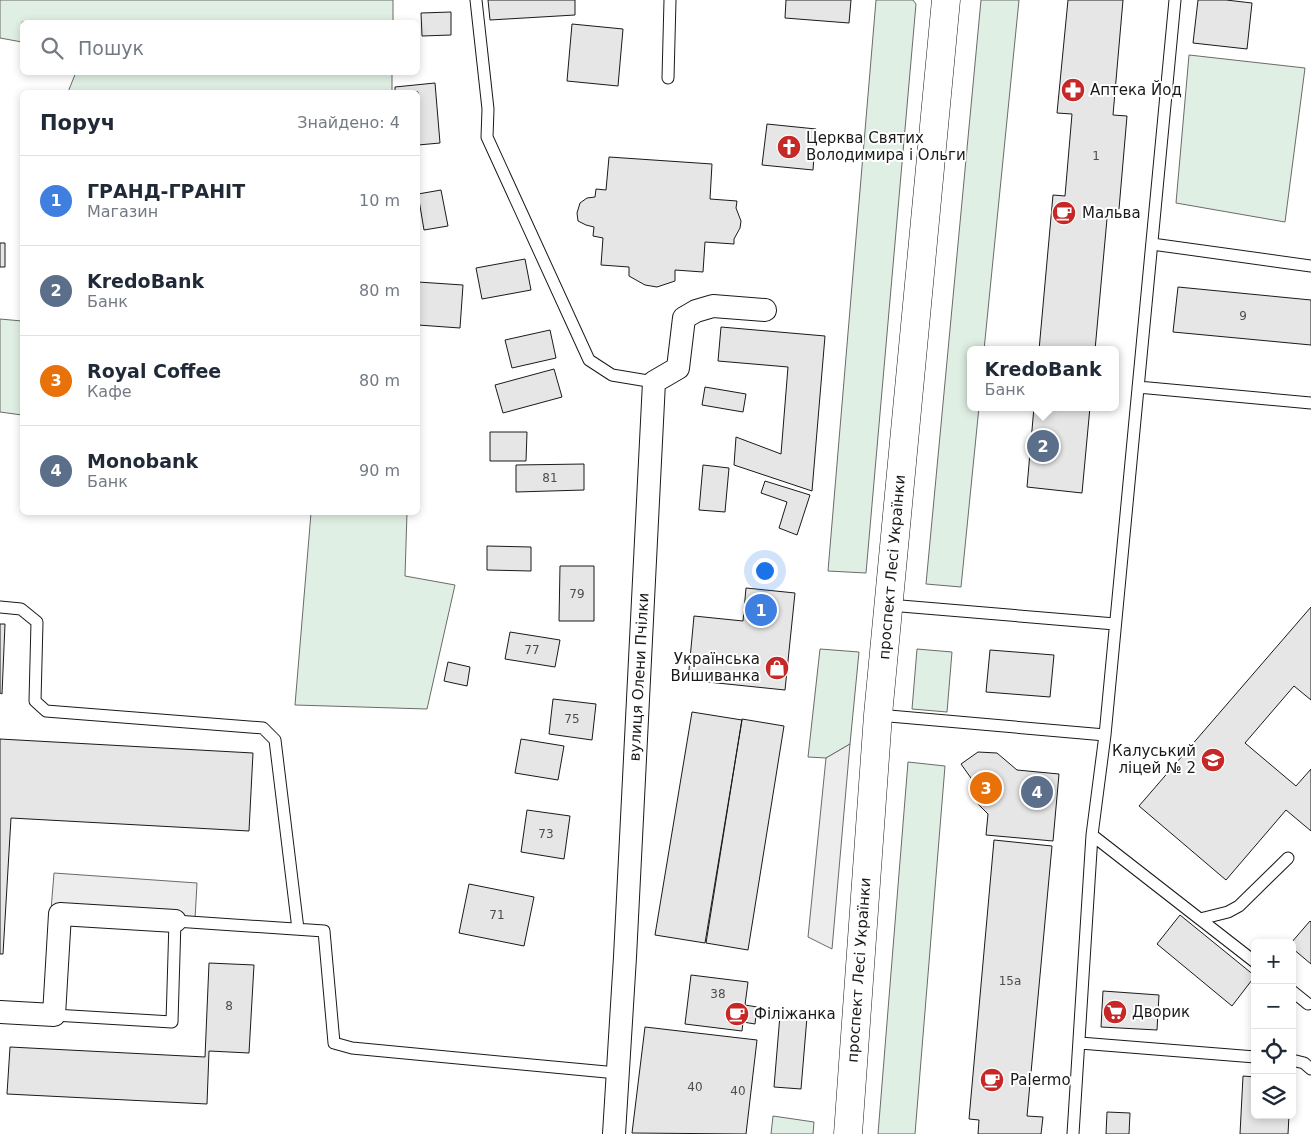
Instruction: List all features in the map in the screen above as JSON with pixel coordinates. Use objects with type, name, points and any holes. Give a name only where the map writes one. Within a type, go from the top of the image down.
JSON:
[{"type":"main road","name":"проспект Лесі Українки","points":[[848,1134],[878,715],[946,0]]},
{"type":"street","points":[[654,382],[678,368],[684,318],[696,311],[713,306],[765,310]]},
{"type":"street","name":"вулиця Олени Пчілки","points":[[614,1134],[626,957],[654,382]]},
{"type":"street","points":[[0,1012],[54,1015],[60,914],[175,921]]},
{"type":"lane","points":[[476,0],[488,109],[488,137],[590,360],[612,375],[654,382]]},
{"type":"lane","points":[[668,78],[670,0]]},
{"type":"lane","points":[[1073,1134],[1092,835],[1105,735],[1175,0]]},
{"type":"lane","points":[[1152,244],[1311,266]]},
{"type":"lane","points":[[1138,387],[1311,402]]},
{"type":"lane","points":[[889,605],[1116,624]]},
{"type":"lane","points":[[0,607],[21,608],[37,622],[35,701],[46,711],[263,728],[275,740],[298,929]]},
{"type":"lane","points":[[878,715],[1105,735]]},
{"type":"lane","points":[[1092,835],[1251,959]]},
{"type":"lane","points":[[1200,919],[1228,912],[1239,906],[1288,858]]},
{"type":"lane","points":[[54,1015],[172,1022],[175,921],[324,931],[334,1043],[352,1048],[617,1074]]},
{"type":"lane","points":[[1296,994],[1308,1004]]},
{"type":"lane","points":[[1080,1042],[1251,1057]]},
{"type":"lane","points":[[1296,1061],[1304,1063],[1311,1069]]},
{"type":"green space","points":[[0,0],[393,0],[393,20],[20,20],[20,42],[0,38]]},
{"type":"green space","points":[[876,0],[913,0],[916,4],[866,573],[828,571]]},
{"type":"green space","points":[[981,0],[1019,0],[984,346],[967,346],[967,411],[979,411],[961,587],[926,584]]},
{"type":"green space","points":[[1189,55],[1305,68],[1285,222],[1176,203]]},
{"type":"green space","points":[[75,75],[392,75],[392,90],[69,90]]},
{"type":"green space","points":[[0,319],[20,321],[20,415],[0,412]]},
{"type":"green space","points":[[311,515],[407,515],[405,576],[455,585],[427,709],[295,705]]},
{"type":"green space","points":[[820,649],[859,652],[850,744],[826,758],[808,757]]},
{"type":"green space","points":[[917,649],[952,652],[947,712],[912,709]]},
{"type":"green space","points":[[908,762],[945,766],[915,1134],[878,1134]]},
{"type":"green space","points":[[773,1116],[814,1122],[813,1134],[771,1134]]},
{"type":"shaded area","points":[[850,744],[832,949],[808,937],[826,758]]},
{"type":"shaded area","points":[[54,873],[197,883],[195,919],[51,910]]},
{"type":"building","points":[[488,0],[575,0],[575,15],[490,20]]},
{"type":"building","points":[[786,0],[851,0],[849,23],[785,18]]},
{"type":"building","points":[[1068,0],[1123,0],[1113,115],[1127,116],[1119,209],[1108,208],[1095,346],[1039,346],[1053,195],[1065,196],[1072,114],[1057,113]]},
{"type":"building","points":[[1198,0],[1226,0],[1252,3],[1247,49],[1193,43]]},
{"type":"building","points":[[451,12],[451,35],[422,36],[421,13]]},
{"type":"building","points":[[572,24],[623,29],[618,86],[567,81]]},
{"type":"building","points":[[435,83],[440,143],[420,145],[420,90],[395,90],[395,87]]},
{"type":"building","name":"Церква Святих Володимира і Ольги","points":[[767,124],[816,129],[813,170],[762,165]]},
{"type":"building","points":[[609,157],[712,164],[710,199],[737,201],[736,208],[741,221],[734,244],[705,242],[703,272],[675,270],[675,281],[657,287],[645,285],[629,276],[629,267],[601,265],[603,238],[593,236],[594,227],[578,221],[577,213],[580,203],[587,198],[595,197],[596,189],[606,190]]},
{"type":"building","points":[[441,190],[448,226],[424,230],[420,194]]},
{"type":"building","points":[[0,243],[5,243],[5,267],[0,267]]},
{"type":"building","points":[[525,259],[531,290],[482,299],[476,268]]},
{"type":"building","points":[[420,282],[463,285],[460,328],[420,325]]},
{"type":"building","points":[[1178,287],[1311,300],[1311,345],[1173,332]]},
{"type":"building","points":[[721,327],[825,336],[812,491],[734,465],[736,437],[781,454],[788,367],[718,361]]},
{"type":"building","points":[[550,330],[556,358],[512,368],[505,340]]},
{"type":"building","points":[[554,369],[562,397],[503,413],[495,385]]},
{"type":"building","points":[[705,387],[746,394],[743,412],[702,405]]},
{"type":"building","points":[[1034,411],[1090,411],[1082,493],[1027,487]]},
{"type":"building","points":[[490,432],[527,432],[526,461],[490,461]]},
{"type":"building","points":[[584,464],[584,490],[516,492],[516,465]]},
{"type":"building","points":[[703,465],[729,468],[725,512],[699,510]]},
{"type":"building","points":[[765,481],[810,495],[797,535],[779,528],[787,502],[761,493]]},
{"type":"building","points":[[487,546],[531,547],[531,571],[487,570]]},
{"type":"building","points":[[560,566],[594,566],[594,621],[559,621]]},
{"type":"building","points":[[746,588],[795,593],[785,690],[688,680],[694,616],[743,621]]},
{"type":"building","points":[[1311,607],[1311,700],[1294,686],[1245,743],[1296,786],[1311,769],[1311,831],[1286,810],[1226,880],[1139,806]]},
{"type":"building","points":[[0,624],[5,624],[2,694],[0,693]]},
{"type":"building","points":[[510,632],[560,640],[555,667],[505,659]]},
{"type":"building","points":[[990,650],[1054,655],[1050,697],[986,692]]},
{"type":"building","points":[[448,662],[470,667],[467,686],[444,681]]},
{"type":"building","points":[[553,699],[596,704],[592,740],[549,734]]},
{"type":"building","points":[[692,712],[742,720],[705,943],[655,935]]},
{"type":"building","points":[[742,719],[784,726],[748,950],[706,943]]},
{"type":"building","points":[[0,739],[253,753],[249,831],[11,818],[3,954],[0,954]]},
{"type":"building","points":[[521,739],[564,746],[558,780],[515,773]]},
{"type":"building","points":[[978,752],[997,753],[1017,770],[1059,774],[1053,841],[986,835],[988,814],[975,801],[978,788],[961,764]]},
{"type":"building","points":[[527,810],[570,816],[564,859],[521,852]]},
{"type":"building","points":[[994,840],[1052,846],[1027,1116],[1043,1117],[1041,1134],[978,1134],[979,1120],[969,1119]]},
{"type":"building","points":[[469,884],[534,897],[524,946],[459,933]]},
{"type":"building","points":[[1180,915],[1251,973],[1251,981],[1232,1006],[1157,944]]},
{"type":"building","points":[[1310,921],[1311,964],[1296,951],[1296,939],[1294,939]]},
{"type":"building","points":[[209,963],[254,965],[249,1053],[209,1051],[207,1104],[7,1094],[10,1047],[205,1057]]},
{"type":"building","points":[[691,975],[748,982],[745,1005],[757,1007],[755,1024],[743,1022],[742,1031],[685,1024]]},
{"type":"building","points":[[1103,991],[1159,995],[1157,1030],[1101,1027]]},
{"type":"building","points":[[780,1015],[807,1017],[801,1089],[774,1087]]},
{"type":"building","points":[[645,1027],[757,1040],[746,1134],[632,1133]]},
{"type":"building","points":[[1243,1076],[1251,1077],[1251,1119],[1289,1119],[1288,1134],[1240,1134]]},
{"type":"building","points":[[1107,1112],[1130,1113],[1129,1134],[1106,1134]]},
{"type":"place","name":"Аптека Йод","points":[[1073,90]]},
{"type":"place","name":"Церква Святих Володимира і Ольги","points":[[789,147]]},
{"type":"place","name":"Мальва","points":[[1064,213]]},
{"type":"place","name":"KredoBank","points":[[1043,446]]},
{"type":"place","name":"ГРАНД-ГРАНІТ","points":[[761,610]]},
{"type":"place","name":"Українська Вишиванка","points":[[777,668]]},
{"type":"place","name":"Калуський ліцей № 2","points":[[1213,760]]},
{"type":"place","name":"Royal Coffee","points":[[986,788]]},
{"type":"place","name":"Monobank","points":[[1037,792]]},
{"type":"place","name":"Дворик","points":[[1115,1012]]},
{"type":"place","name":"Філіжанка","points":[[737,1014]]},
{"type":"place","name":"Palermo","points":[[992,1080]]}]
